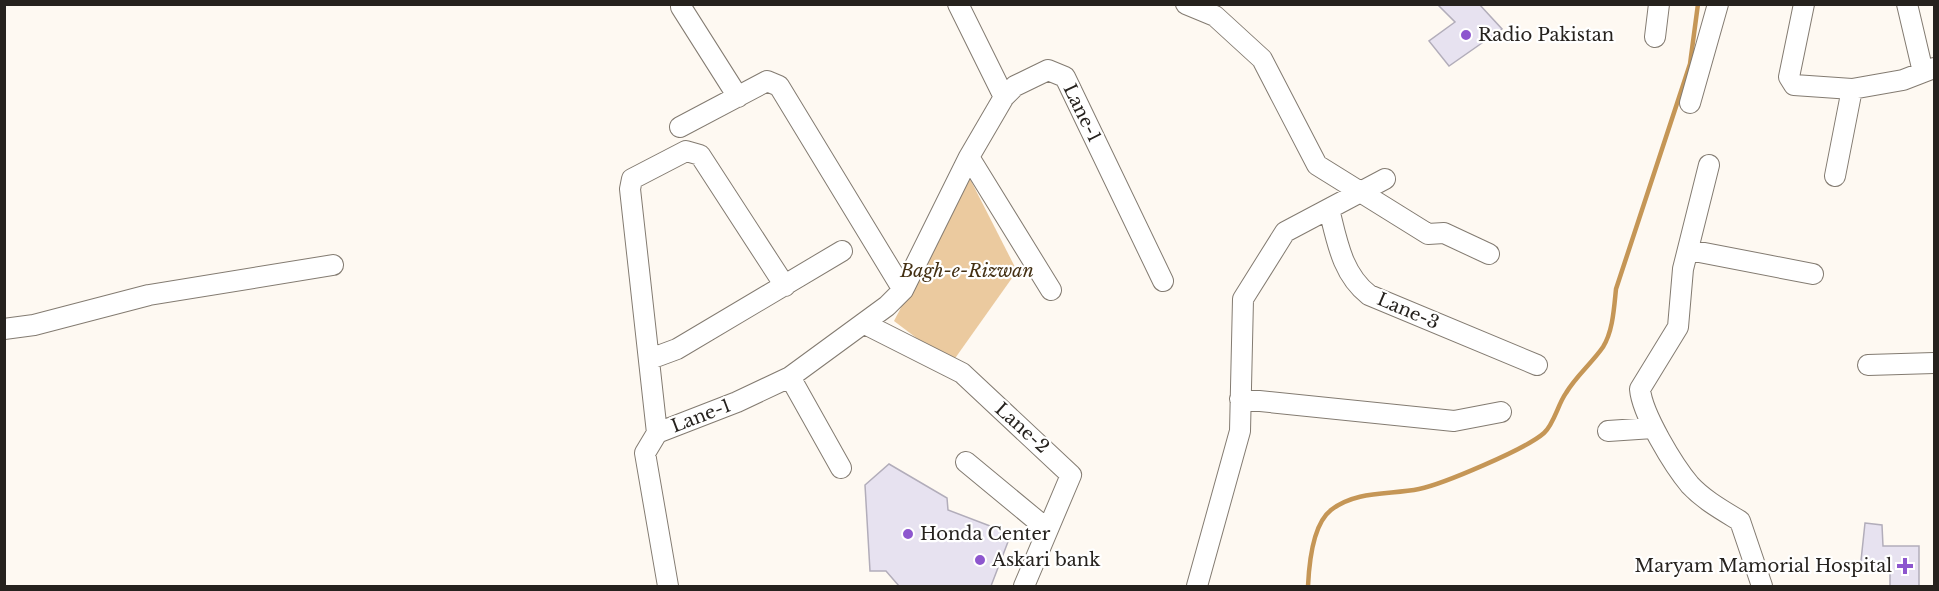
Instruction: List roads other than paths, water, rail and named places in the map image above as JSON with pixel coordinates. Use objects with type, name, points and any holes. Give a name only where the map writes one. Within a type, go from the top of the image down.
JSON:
[{"type":"street","points":[[958,4],[1004,97]]},
{"type":"street","points":[[1186,4],[1215,16],[1262,59],[1317,165],[1428,234],[1444,233],[1489,254]]},
{"type":"street","points":[[1654,37],[1659,4]]},
{"type":"street","points":[[1690,104],[1718,4]]},
{"type":"street","points":[[1804,4],[1789,77],[1791,82],[1794,85],[1852,89],[1903,80],[1929,70],[1907,4]]},
{"type":"street","points":[[681,7],[738,97]]},
{"type":"street","name":"Lane-1","points":[[668,586],[645,453],[657,433],[737,402],[790,377],[865,324],[903,290],[969,157],[1004,97],[1015,86],[1048,70],[1065,77],[1163,281]]},
{"type":"street","points":[[680,127],[767,81],[779,86],[903,290]]},
{"type":"street","points":[[1835,176],[1852,89]]},
{"type":"street","points":[[657,433],[630,189],[632,179],[686,151],[694,151],[700,155],[785,286]]},
{"type":"street","points":[[969,157],[1051,290]]},
{"type":"street","points":[[1709,165],[1683,269],[1678,327],[1640,389],[1653,428],[1690,485],[1712,504],[1740,521],[1762,586]]},
{"type":"street","points":[[1197,586],[1239,430],[1243,299],[1285,232],[1385,179]]},
{"type":"street","name":"Lane-3","points":[[1329,209],[1347,269],[1356,285],[1369,295],[1537,365]]},
{"type":"street","points":[[1689,250],[1813,274]]},
{"type":"street","points":[[650,359],[677,349],[842,251]]},
{"type":"street","points":[[4,329],[34,324],[149,295],[333,265]]},
{"type":"street","name":"Lane-2","points":[[865,324],[962,373],[1071,475],[1024,586]]},
{"type":"street","points":[[1868,365],[1935,363]]},
{"type":"street","points":[[790,377],[841,468]]},
{"type":"street","points":[[1240,399],[1454,421],[1501,412]]},
{"type":"street","points":[[1608,431],[1653,428]]},
{"type":"street","points":[[966,462],[1047,529]]},
{"type":"waterway","points":[[1308,586],[1316,535],[1325,516],[1331,510],[1363,496],[1431,486],[1484,465],[1534,440],[1547,429],[1570,387],[1603,347],[1611,327],[1616,289],[1690,64],[1698,4]]},
{"type":"place","name":"Radio Pakistan","points":[[1466,35]]},
{"type":"place","name":"Honda Center","points":[[908,534]]},
{"type":"place","name":"Askari bank","points":[[980,560]]},
{"type":"place","name":"Maryam Mamorial Hospital","points":[[1905,566]]},
{"type":"park label","name":"Bagh-e-Rizwan","points":[[967,271]]}]
